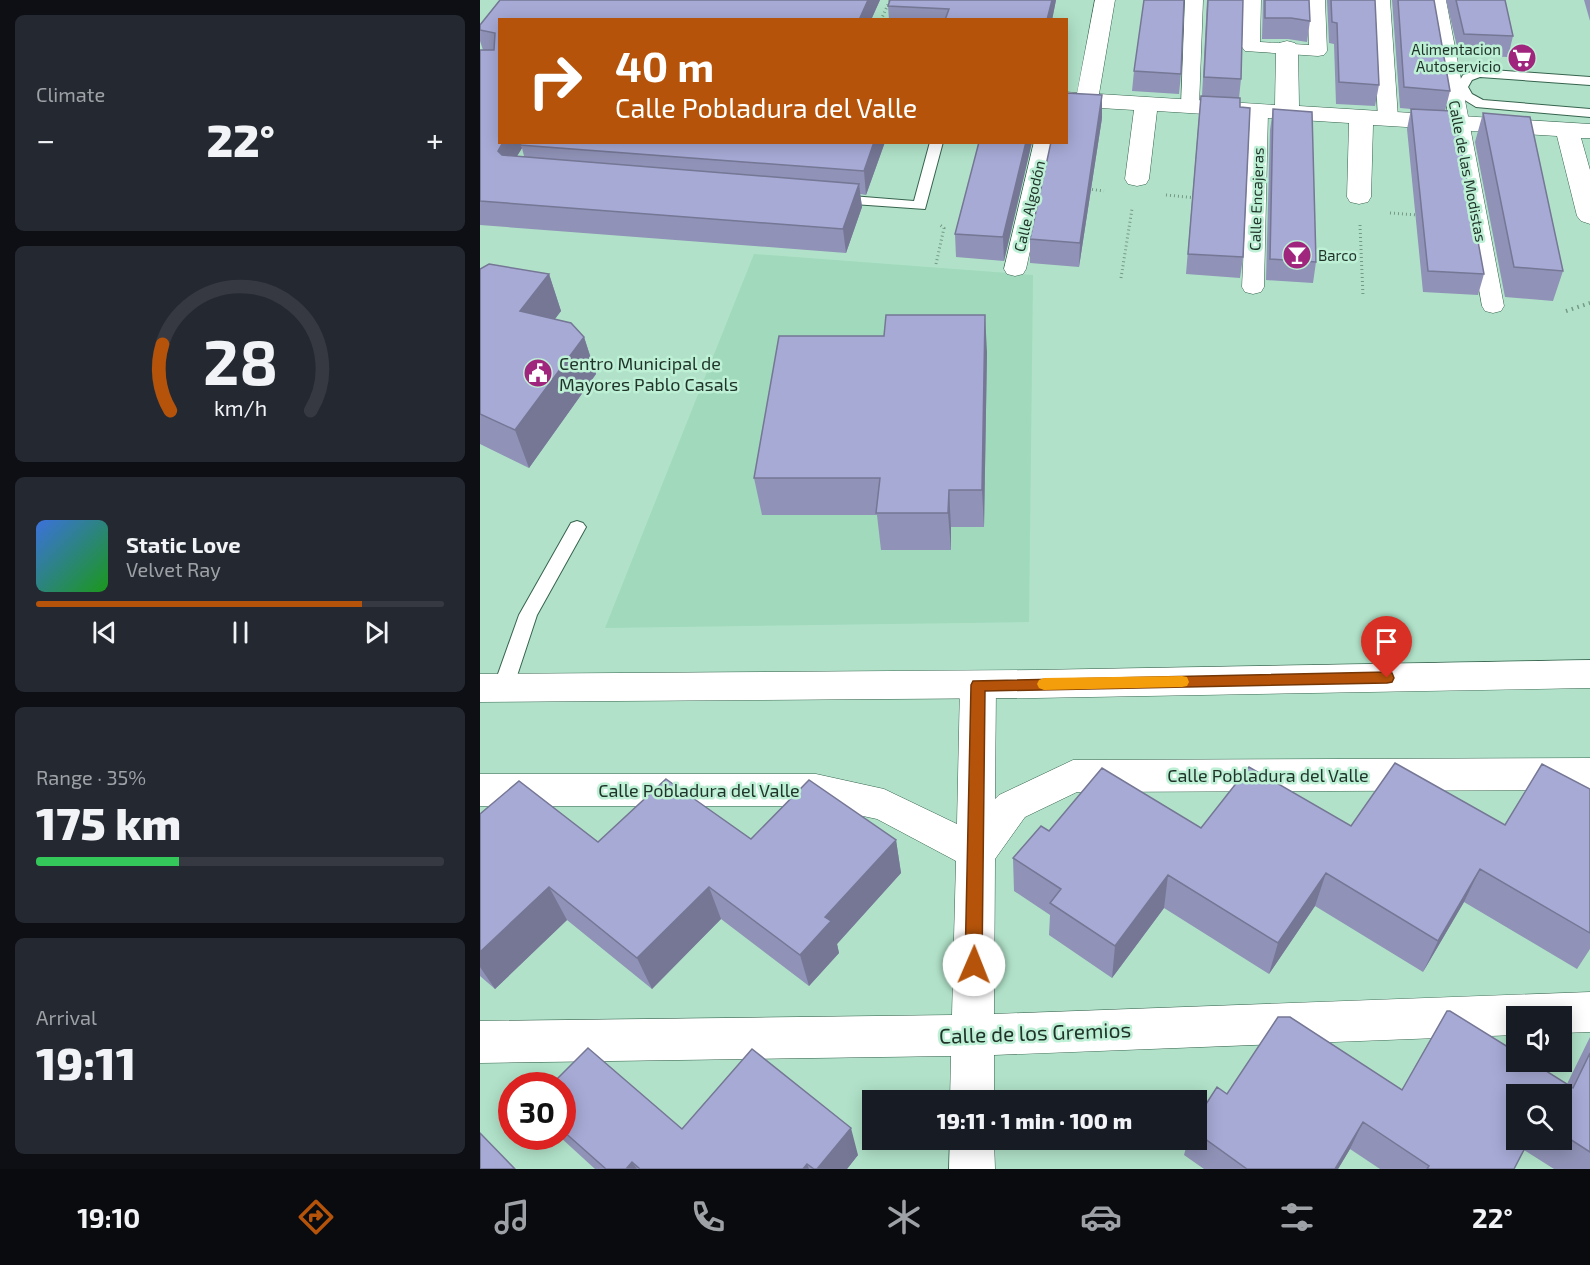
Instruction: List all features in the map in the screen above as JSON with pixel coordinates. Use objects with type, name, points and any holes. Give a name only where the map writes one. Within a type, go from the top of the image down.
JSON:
[{"type":"street","points":[[1105,0],[1077,99],[1458,123],[1482,114],[1578,130],[1590,216]]},
{"type":"street","points":[[1191,106],[1194,0]]},
{"type":"street","points":[[1252,0],[1251,47],[1318,51],[1316,0]]},
{"type":"street","points":[[1381,0],[1388,118]]},
{"type":"street","name":"Calle de las Modistas","points":[[1437,0],[1493,306]]},
{"type":"street","points":[[1287,48],[1287,112]]},
{"type":"street","points":[[1137,179],[1146,104]]},
{"type":"street","name":"Calle Encajeras","points":[[1253,287],[1259,111]]},
{"type":"street","points":[[1359,197],[1361,117]]},
{"type":"street","name":"Calle Algodón","points":[[1015,269],[1044,144]]},
{"type":"street","points":[[492,688],[978,685],[1590,674]]},
{"type":"street","points":[[972,1090],[978,685]]},
{"type":"street","name":"Calle Pobladura del Valle","points":[[480,790],[816,790],[884,805],[977,853],[1012,806],[1074,776],[1590,774]]},
{"type":"street","name":"Calle de los Gremios","points":[[480,1042],[972,1035],[1590,1012]]},
{"type":"street","points":[[972,1150],[972,1169]]},
{"type":"lane","points":[[1590,81],[1479,73],[1467,78],[1462,87],[1482,114],[1590,113]]},
{"type":"lane","points":[[821,198],[920,206],[936,144]]},
{"type":"lane","points":[[492,688],[528,615],[577,527]]},
{"type":"path","points":[[883,18],[890,0]]},
{"type":"path","points":[[1121,278],[1137,179]]},
{"type":"path","points":[[1359,197],[1364,296]]},
{"type":"path","points":[[920,206],[944,228],[936,264]]},
{"type":"path","points":[[1566,311],[1590,303]]},
{"type":"shaded area","points":[[754,254],[1033,275],[1029,622],[605,628]]},
{"type":"building","points":[[500,0],[868,0],[860,18],[498,18],[498,144],[502,144],[498,151],[502,155],[859,184],[843,229],[480,201],[480,50],[494,50],[495,33],[480,30],[480,25]]},
{"type":"building","points":[[890,0],[1052,0],[1048,18],[946,18],[949,9],[888,6]]},
{"type":"building","points":[[1144,0],[1184,0],[1181,74],[1134,71]]},
{"type":"building","points":[[1208,0],[1243,0],[1241,79],[1204,77]]},
{"type":"building","points":[[1265,0],[1309,0],[1310,21],[1265,18]]},
{"type":"building","points":[[1331,0],[1375,0],[1379,85],[1339,82],[1337,23],[1332,22]]},
{"type":"building","points":[[1398,0],[1434,0],[1450,91],[1404,87]]},
{"type":"building","points":[[1456,0],[1505,0],[1513,36],[1464,34]]},
{"type":"building","points":[[1068,93],[1102,95],[1080,243],[1030,239],[1051,144],[1068,144]]},
{"type":"building","points":[[1201,96],[1240,98],[1240,107],[1250,108],[1243,257],[1188,254]]},
{"type":"building","points":[[1273,109],[1312,112],[1316,262],[1270,259]]},
{"type":"building","points":[[1411,109],[1452,111],[1453,120],[1456,121],[1484,274],[1428,271]]},
{"type":"building","points":[[1483,113],[1530,117],[1563,271],[1514,267]]},
{"type":"building","points":[[521,144],[873,144],[864,171]]},
{"type":"building","points":[[978,144],[1026,144],[1003,237],[955,234]]},
{"type":"building","name":"Centro Municipal de Mayores Pablo Casals","points":[[489,264],[549,274],[520,311],[571,323],[584,337],[515,430],[480,414],[480,269]]},
{"type":"building","points":[[886,315],[985,315],[982,490],[949,490],[948,513],[876,513],[880,478],[754,478],[779,336],[884,336]]},
{"type":"building","points":[[1395,763],[1505,825],[1542,764],[1590,789],[1590,933],[1480,869],[1438,941],[1326,873],[1278,943],[1168,875],[1115,946],[1050,903],[1061,889],[1013,858],[1041,826],[1049,831],[1102,768],[1201,828],[1249,767],[1351,826]]},
{"type":"building","points":[[666,779],[751,839],[809,780],[896,840],[825,917],[831,921],[800,955],[709,887],[637,958],[549,887],[480,952],[480,814],[519,781],[598,842]]},
{"type":"building","points":[[1447,1011],[1506,1046],[1506,1072],[1548,1072],[1567,1084],[1506,1084],[1506,1150],[1524,1150],[1514,1169],[1427,1169],[1429,1166],[1363,1122],[1335,1169],[1247,1169],[1207,1140],[1207,1102],[1217,1087],[1227,1094],[1278,1017],[1290,1017],[1402,1090]]},
{"type":"building","points":[[588,1048],[682,1129],[752,1049],[851,1128],[817,1169],[807,1164],[803,1169],[640,1169],[632,1162],[626,1169],[606,1169],[576,1142],[576,1072],[564,1072]]},
{"type":"building","points":[[1590,1053],[1590,1152],[1572,1140],[1572,1087]]},
{"type":"building","points":[[480,1133],[515,1169],[480,1169]]},
{"type":"slow traffic","points":[[1044,684],[1182,682]]},
{"type":"place","name":"Alimentacion Autoservicio","points":[[1522,58]]},
{"type":"place","name":"Barco","points":[[1297,255]]},
{"type":"place","name":"Centro Municipal de Mayores Pablo Casals","points":[[538,373]]},
{"type":"route","points":[[974,965],[978,685],[1387,678]]}]
